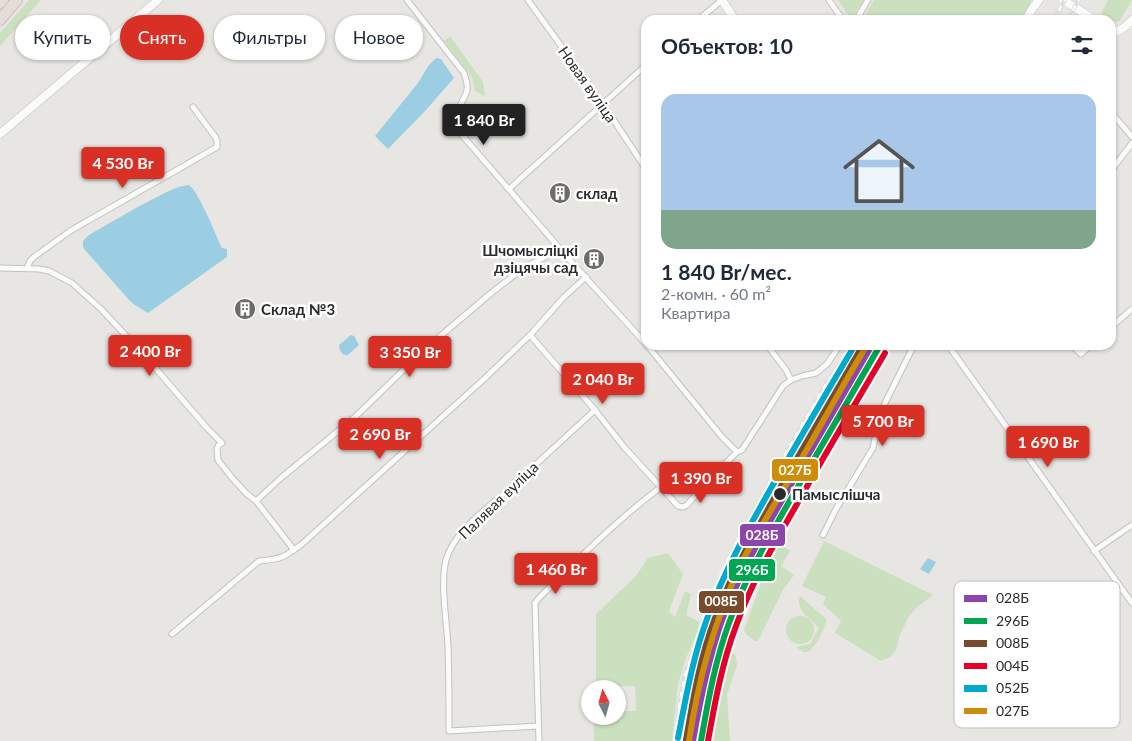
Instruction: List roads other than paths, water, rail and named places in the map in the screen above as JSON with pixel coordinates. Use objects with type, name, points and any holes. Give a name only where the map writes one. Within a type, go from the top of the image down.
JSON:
[{"type":"highway","points":[[0,3],[3,0]]},
{"type":"highway","points":[[0,20],[17,0]]},
{"type":"street","points":[[0,134],[158,0]]},
{"type":"street","points":[[407,0],[464,73],[468,84],[467,94],[458,112],[456,128],[560,249],[641,338]]},
{"type":"street","name":"Новая вуліца","points":[[528,0],[603,104],[641,161]]},
{"type":"street","points":[[704,15],[722,0],[732,15]]},
{"type":"street","points":[[829,0],[840,15]]},
{"type":"street","points":[[859,15],[868,0]]},
{"type":"street","points":[[1029,15],[1039,0]]},
{"type":"street","points":[[1063,0],[1087,15]]},
{"type":"street","points":[[1116,31],[1119,31],[1132,20]]},
{"type":"street","points":[[509,189],[641,70]]},
{"type":"street","points":[[28,268],[30,261],[34,257],[70,231],[217,147],[216,138],[193,107]]},
{"type":"street","points":[[1116,118],[1132,137]]},
{"type":"street","points":[[1116,165],[1132,143]]},
{"type":"street","points":[[256,501],[282,477],[354,418],[425,348],[490,294],[522,269],[560,249]]},
{"type":"street","points":[[0,268],[28,268],[49,271],[72,283],[101,309],[222,443],[218,446],[217,450],[218,460],[233,480],[246,494],[256,501],[294,550]]},
{"type":"street","points":[[172,634],[259,561],[278,560],[302,544],[477,386],[586,277]]},
{"type":"street","points":[[1116,322],[1132,308]]},
{"type":"street","points":[[530,335],[595,410],[624,447],[678,506],[683,507],[737,452],[742,450],[782,386],[790,380],[816,372],[827,364],[837,350]]},
{"type":"street","points":[[652,350],[722,437],[737,452]]},
{"type":"street","points":[[771,350],[786,370],[790,380]]},
{"type":"street","points":[[823,535],[836,508],[872,448],[881,411],[912,350]]},
{"type":"street","points":[[952,350],[1116,581]]},
{"type":"street","name":"Палявая вуліца","points":[[538,726],[449,731],[448,647],[444,581],[446,560],[456,540],[478,516],[595,410]]},
{"type":"street","points":[[539,741],[536,603],[594,543],[661,487]]},
{"type":"street","points":[[1094,551],[1132,525]]},
{"type":"street","points":[[1120,587],[1132,603]]},
{"type":"water","points":[[436,58],[441,59],[454,78],[388,149],[375,136]]},
{"type":"water","points":[[189,185],[202,204],[222,248],[227,249],[227,257],[148,313],[130,301],[85,250],[83,241],[89,235],[145,203],[175,188]]},
{"type":"water","points":[[351,335],[354,336],[359,345],[348,355],[344,355],[340,351],[339,345]]},
{"type":"water","points":[[928,558],[936,562],[929,574],[920,569]]},
{"type":"railway","points":[[1056,15],[1065,0]]},
{"type":"railway","points":[[1070,15],[1079,0]]},
{"type":"railway","points":[[675,741],[685,675],[723,576],[780,462],[826,384],[849,350]]},
{"type":"railway","points":[[694,741],[716,651],[725,623],[743,582],[876,350]]},
{"type":"railway","points":[[767,502],[852,357]]},
{"type":"railway","points":[[684,741],[695,675],[706,636]]},
{"type":"place","name":"склад","points":[[560,193]]},
{"type":"place","name":"Шчомысліцкі дзіцячы сад","points":[[594,259]]},
{"type":"place","name":"Склад №3","points":[[245,309]]},
{"type":"place","name":"Памыслішча","points":[[780,494]]}]
